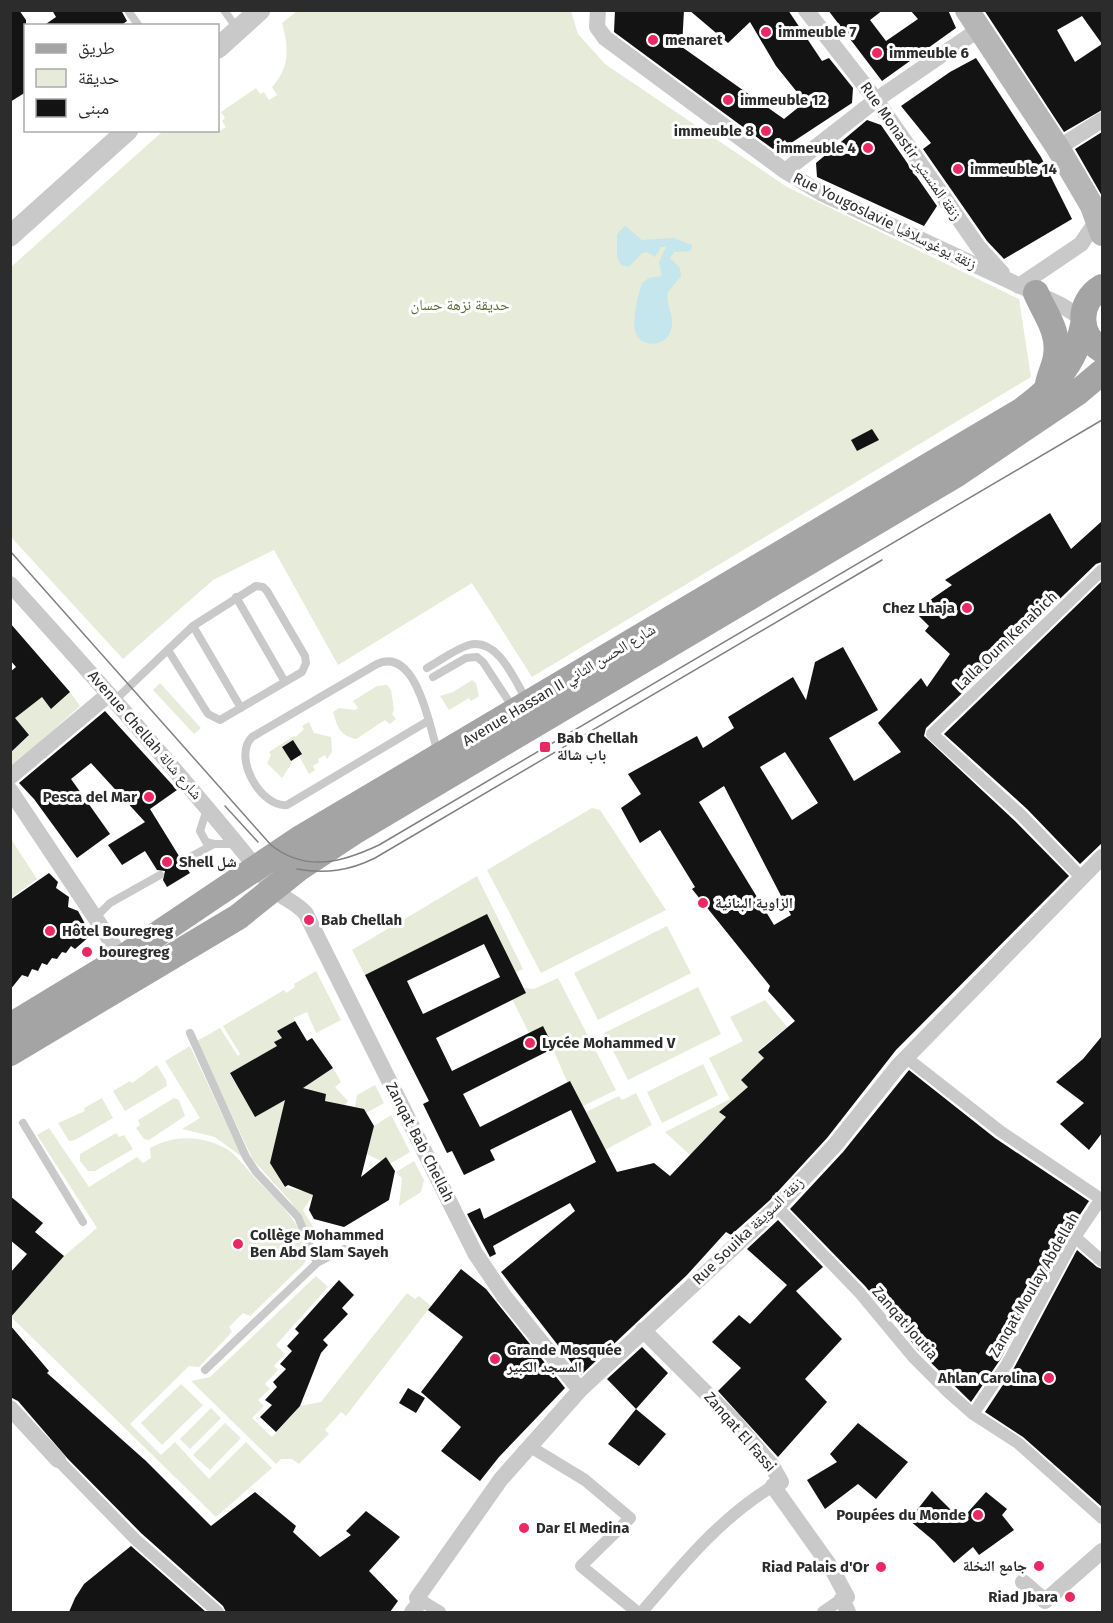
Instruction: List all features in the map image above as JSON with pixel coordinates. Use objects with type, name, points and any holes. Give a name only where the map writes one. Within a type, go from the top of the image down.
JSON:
[{"type":"main road","points":[[974,19],[1058,148],[1100,227]]},
{"type":"main road","name":"Avenue Hassan II شارع الحسن الثاني","points":[[10,1026],[122,958],[299,839],[994,428],[1048,390],[1072,358],[1085,307],[1100,283]]},
{"type":"main road","points":[[1028,290],[1052,324],[1056,339],[1056,354],[1048,390]]},
{"type":"main road","points":[[1083,322],[1090,340],[1102,350]]},
{"type":"main road","name":"Avenue Hassan II شارع الحسن الثاني","points":[[10,1053],[238,917],[297,869],[357,830],[957,474],[1077,393],[1102,372]]},
{"type":"main road","points":[[957,474],[985,465],[1102,395]]},
{"type":"street","points":[[219,47],[260,10]]},
{"type":"street","name":"Rue Yougoslavie زنقة يوغوسلافيا","points":[[598,10],[597,27],[604,38],[785,171],[867,216],[1028,290],[1083,322]]},
{"type":"street","name":"Rue Monastir زنقة المنستير","points":[[806,10],[876,100],[990,263],[1028,290]]},
{"type":"street","points":[[785,171],[974,19]]},
{"type":"street","points":[[1058,148],[1102,120]]},
{"type":"street","points":[[10,236],[126,132]]},
{"type":"street","points":[[1028,290],[1100,227]]},
{"type":"street","name":"Lalla Oum Kenabich","points":[[1081,877],[1021,815],[932,734],[1102,570]]},
{"type":"street","name":"Avenue Chellah شارع شالة","points":[[10,584],[206,805],[274,890]]},
{"type":"street","points":[[10,777],[112,697]]},
{"type":"street","points":[[10,790],[122,958]]},
{"type":"street","name":"Rue Souika زنقة السويقة","points":[[414,1605],[501,1479],[580,1390],[777,1207],[835,1145],[898,1066],[908,1059],[1102,857]]},
{"type":"street","name":"Zanqat Bab Chellah","points":[[274,890],[298,905],[306,914],[475,1253],[504,1296],[580,1390]]},
{"type":"street","name":"Zanqat Moulay Abdellah","points":[[908,1059],[1000,1131],[1101,1199],[1075,1238],[1014,1352],[973,1414]]},
{"type":"street","name":"Zanqat Joutia","points":[[777,1207],[859,1292],[913,1357],[973,1414],[1018,1443],[1102,1518]]},
{"type":"street","points":[[1075,1238],[1102,1261]]},
{"type":"street","name":"Zanqat El Fassi","points":[[644,1330],[733,1420],[772,1466],[781,1482],[773,1486],[832,1569],[847,1597],[845,1606]]},
{"type":"street","points":[[10,1408],[119,1524],[218,1612]]},
{"type":"street","points":[[529,1446],[585,1480],[630,1518],[580,1566],[637,1612]]},
{"type":"street","points":[[642,1612],[681,1566],[729,1516],[773,1486]]},
{"type":"street","points":[[1023,1582],[1042,1607],[1102,1551]]},
{"type":"street","points":[[414,1605],[440,1612]]},
{"type":"street","points":[[823,1612],[845,1606]]},
{"type":"lane","points":[[224,10],[238,30]]},
{"type":"lane","points":[[129,12],[138,24]]},
{"type":"lane","points":[[112,697],[168,650],[192,626],[256,586],[266,589],[305,656],[304,669],[224,718],[211,717],[168,650]]},
{"type":"lane","points":[[236,597],[285,682]]},
{"type":"lane","points":[[192,626],[241,708]]},
{"type":"lane","points":[[427,668],[470,645],[488,646],[497,654],[522,708]]},
{"type":"lane","points":[[434,677],[465,658],[477,657],[522,708]]},
{"type":"lane","points":[[428,721],[287,805],[274,804],[264,797],[243,758],[245,747],[252,737],[381,662],[397,663],[405,670],[423,697],[439,757]]},
{"type":"lane","points":[[206,805],[200,831],[206,842],[238,844]]},
{"type":"lane","points":[[183,861],[214,844]]},
{"type":"lane","points":[[95,918],[110,903],[160,875]]},
{"type":"lane","points":[[190,1033],[246,1157],[256,1173],[298,1217],[317,1263]]},
{"type":"lane","points":[[23,1123],[83,1222]]},
{"type":"lane","points":[[204,1370],[317,1263],[344,1249]]},
{"type":"green space","name":"حديقة نزهة حسان","points":[[297,11],[571,11],[578,34],[605,64],[787,187],[1019,299],[1031,377],[532,677],[472,583],[338,665],[274,550],[213,580],[123,659],[11,537],[11,267],[162,132],[219,132],[219,130],[226,127],[222,121],[225,118],[221,112],[256,88],[260,94],[264,92],[269,100],[277,95],[272,87],[285,65],[287,49],[282,23]]},
{"type":"green space","points":[[472,680],[476,683],[479,696],[471,701],[469,698],[449,710],[440,696],[453,692]]},
{"type":"green space","points":[[160,683],[201,728],[194,734],[153,690]]},
{"type":"green space","points":[[387,685],[391,690],[394,710],[392,714],[396,719],[390,724],[385,720],[356,739],[343,733],[333,712],[339,708],[355,710],[358,708],[353,701],[377,686]]},
{"type":"green space","points":[[70,692],[80,706],[11,768],[10,742],[16,747],[29,736],[15,718],[42,697],[52,709]]},
{"type":"green space","points":[[309,722],[314,733],[331,737],[332,752],[327,759],[325,755],[318,759],[319,762],[313,766],[315,770],[309,774],[299,756],[302,753],[293,740],[282,747],[292,763],[282,778],[267,763],[271,755],[269,752],[294,736],[296,737],[304,729],[302,726]]},
{"type":"green space","points":[[592,808],[600,810],[666,910],[541,973],[487,870]]},
{"type":"green space","points":[[11,839],[37,879],[10,898]]},
{"type":"green space","points":[[477,876],[523,969],[516,972],[487,915],[365,975],[352,950]]},
{"type":"green space","points":[[667,926],[691,973],[598,1020],[574,973]]},
{"type":"green space","points":[[316,971],[341,1020],[316,1033],[307,1012],[294,1018],[295,1021],[278,1031],[282,1038],[275,1042],[277,1046],[230,1074],[255,1117],[261,1098],[287,1099],[279,1123],[285,1125],[270,1163],[284,1187],[302,1191],[315,1185],[312,1197],[303,1210],[314,1228],[331,1232],[328,1241],[312,1236],[291,1202],[253,1160],[197,1041],[220,1028],[238,1056],[240,1054],[223,1026],[284,990],[286,993],[295,987],[294,984]]},
{"type":"green space","points":[[558,978],[616,1090],[583,1106],[571,1082],[568,1084],[543,1026],[529,1033],[512,999],[526,993],[524,988],[534,989]]},
{"type":"green space","points":[[698,987],[721,1034],[628,1080],[604,1033]]},
{"type":"green space","points":[[765,1000],[787,1027],[758,1051],[764,1058],[741,1080],[751,1089],[740,1094],[720,1111],[726,1117],[690,1155],[665,1132],[730,1099],[709,1058],[743,1041],[730,1017]]},
{"type":"green space","points":[[190,1046],[242,1157],[215,1137],[182,1129],[200,1118],[165,1061]]},
{"type":"green space","points":[[703,1064],[718,1095],[662,1123],[647,1092]]},
{"type":"green space","points":[[157,1065],[167,1086],[125,1111],[113,1091],[130,1081],[132,1083]]},
{"type":"green space","points":[[333,1068],[341,1082],[335,1087],[348,1101],[345,1105],[325,1101],[326,1094],[303,1088]]},
{"type":"green space","points":[[375,1085],[384,1103],[366,1113],[355,1107],[357,1095]]},
{"type":"green space","points":[[636,1093],[652,1125],[605,1150],[586,1112],[619,1096],[622,1100]]},
{"type":"green space","points":[[102,1098],[113,1118],[75,1140],[69,1141],[58,1123],[85,1111],[84,1108]]},
{"type":"green space","points":[[174,1098],[179,1100],[185,1116],[149,1140],[144,1139],[136,1128],[140,1125],[138,1120]]},
{"type":"green space","points":[[391,1115],[410,1152],[390,1164],[386,1157],[381,1161],[367,1154],[374,1126]]},
{"type":"green space","points":[[49,1128],[89,1187],[137,1157],[143,1163],[151,1158],[150,1148],[168,1141],[197,1139],[225,1148],[241,1161],[281,1205],[299,1229],[305,1242],[307,1253],[304,1264],[250,1316],[243,1313],[229,1327],[232,1332],[199,1367],[189,1366],[130,1424],[161,1455],[175,1442],[209,1479],[246,1442],[272,1468],[216,1517],[11,1317],[64,1256],[97,1228],[37,1135]]},
{"type":"green space","points":[[116,1133],[119,1137],[124,1135],[133,1149],[95,1171],[88,1171],[80,1161],[80,1154]]},
{"type":"green space","points":[[414,1161],[424,1180],[421,1192],[399,1206],[402,1178],[396,1172]]},
{"type":"green space","points":[[316,1276],[328,1287],[276,1345],[285,1354],[274,1366],[278,1370],[265,1384],[270,1389],[258,1400],[264,1406],[252,1418],[272,1437],[300,1406],[321,1402],[407,1293],[415,1299],[419,1296],[431,1306],[346,1416],[341,1412],[325,1430],[329,1434],[299,1464],[292,1459],[281,1459],[276,1464],[191,1381],[210,1377]]},
{"type":"green space","points":[[181,1384],[203,1405],[162,1445],[141,1423]]},
{"type":"green space","points":[[211,1408],[221,1418],[190,1449],[180,1439]]},
{"type":"green space","points":[[225,1423],[241,1438],[210,1470],[193,1455]]},
{"type":"water","points":[[625,226],[642,240],[674,238],[692,245],[691,251],[674,252],[670,258],[680,268],[681,276],[668,292],[672,328],[667,337],[658,343],[643,342],[639,339],[635,329],[635,316],[642,283],[649,278],[662,276],[659,262],[666,247],[661,247],[655,257],[647,252],[642,253],[629,267],[621,265],[617,257],[617,234]]},
{"type":"building","points":[[10,10],[19,10],[26,20],[24,24],[24,93],[10,102]]},
{"type":"building","points":[[52,10],[121,10],[127,21],[123,24],[46,24],[56,17]]},
{"type":"building","points":[[615,10],[684,10],[682,47],[784,119],[805,102],[776,66],[750,22],[728,43],[689,10],[788,10],[822,61],[829,58],[853,88],[852,103],[788,145],[785,140],[773,149],[614,32]]},
{"type":"building","points":[[828,10],[883,10],[870,20],[886,41],[918,19],[910,10],[948,10],[956,28],[882,81]]},
{"type":"building","points":[[984,10],[1102,10],[1102,44],[1102,110],[1064,132]],"holes":[[[1082,16],[1102,44],[1075,62],[1057,30]]]},
{"type":"building","points":[[976,58],[1041,157],[1072,219],[1004,259],[987,241],[923,149],[931,143],[901,106],[950,72]]},
{"type":"building","points":[[867,120],[881,125],[937,206],[924,226],[817,177],[816,163]]},
{"type":"building","points":[[1102,132],[1102,196],[1075,149]]},
{"type":"building","points":[[872,429],[879,440],[857,451],[851,440]]},
{"type":"building","points":[[1050,513],[1071,549],[1102,521],[1102,562],[1096,564],[926,728],[924,736],[1015,821],[1069,876],[896,1050],[827,1138],[770,1200],[731,1235],[726,1232],[687,1275],[581,1375],[501,1272],[575,1211],[570,1203],[493,1246],[496,1254],[490,1257],[467,1214],[480,1208],[484,1219],[596,1162],[571,1110],[490,1150],[495,1160],[464,1175],[452,1151],[447,1153],[423,1104],[429,1101],[365,975],[487,914],[526,993],[436,1038],[452,1071],[543,1026],[554,1048],[463,1094],[480,1127],[570,1081],[617,1172],[654,1163],[670,1176],[726,1117],[719,1112],[748,1087],[741,1080],[764,1058],[758,1052],[795,1021],[768,991],[770,986],[692,889],[695,887],[660,830],[640,843],[621,808],[641,794],[628,774],[697,736],[703,748],[734,728],[728,717],[793,677],[806,700],[815,662],[843,647],[878,710],[829,738],[854,781],[901,752],[878,723],[921,678],[927,687],[950,654],[925,631],[929,626],[914,611],[952,585],[945,580]],"holes":[[[785,752],[818,803],[792,820],[760,767]],[[724,786],[791,915],[774,925],[699,802]],[[484,944],[500,977],[423,1014],[407,981]]]},
{"type":"building","points":[[1102,581],[1102,843],[1080,864],[1027,809],[944,734]]},
{"type":"building","points":[[10,623],[70,692],[51,709],[42,697],[15,718],[29,735],[10,753],[10,672],[16,667],[10,660]]},
{"type":"building","points":[[105,711],[177,790],[150,809],[179,856],[178,865],[186,867],[190,873],[167,887],[163,880],[165,871],[157,870],[145,851],[122,865],[108,845],[145,822],[91,763],[71,779],[110,834],[77,858],[34,799],[19,783]]},
{"type":"building","points":[[293,740],[302,754],[291,761],[282,747]]},
{"type":"building","name":"Hôtel Bouregreg","points":[[49,873],[58,882],[56,888],[69,897],[68,907],[78,911],[91,935],[75,949],[71,946],[57,959],[52,958],[47,965],[42,963],[38,971],[32,969],[28,977],[22,975],[10,990],[10,900]]},
{"type":"building","points":[[295,1021],[307,1041],[312,1038],[333,1068],[303,1088],[326,1094],[325,1101],[364,1109],[374,1126],[361,1177],[386,1157],[395,1171],[389,1200],[344,1227],[314,1219],[309,1210],[313,1195],[288,1185],[285,1187],[270,1163],[285,1100],[255,1117],[230,1073],[277,1046],[274,1042],[282,1038],[277,1031]]},
{"type":"building","points":[[1102,1036],[1102,1133],[1089,1150],[1060,1124],[1084,1103],[1056,1082],[1083,1059]]},
{"type":"building","points":[[909,1070],[995,1138],[1089,1201],[1068,1233],[1000,1360],[971,1402],[919,1351],[865,1286],[790,1209],[843,1152]]},
{"type":"building","points":[[10,1196],[43,1223],[35,1232],[64,1256],[10,1318],[10,1273],[27,1254],[10,1240]]},
{"type":"building","points":[[778,1220],[823,1267],[796,1291],[842,1339],[805,1379],[827,1402],[778,1457],[718,1391],[741,1368],[712,1342],[739,1315],[750,1324],[787,1285],[747,1249]]},
{"type":"building","points":[[1077,1250],[1102,1269],[1102,1507],[1023,1437],[985,1412],[1014,1368]]},
{"type":"building","name":"Grande Mosquée المسجد الكبير","points":[[461,1269],[486,1289],[565,1388],[499,1457],[480,1481],[441,1451],[461,1427],[421,1392],[463,1337],[428,1310]]},
{"type":"building","points":[[339,1280],[354,1295],[342,1308],[348,1314],[323,1340],[328,1345],[321,1353],[300,1406],[276,1432],[260,1417],[272,1405],[265,1400],[277,1387],[273,1382],[286,1369],[280,1364],[292,1351],[287,1346],[299,1333],[295,1329]]},
{"type":"building","points":[[10,1325],[49,1371],[47,1373],[146,1461],[211,1526],[255,1492],[296,1526],[293,1532],[320,1557],[351,1535],[346,1531],[366,1511],[400,1537],[369,1571],[398,1601],[390,1612],[226,1612],[223,1606],[141,1533],[68,1459],[18,1401],[10,1397]]},
{"type":"building","points":[[642,1347],[668,1373],[636,1409],[607,1379]]},
{"type":"building","points":[[408,1388],[425,1398],[416,1413],[399,1403]]},
{"type":"building","points":[[636,1409],[666,1434],[639,1466],[608,1444]]},
{"type":"building","points":[[858,1423],[908,1462],[876,1499],[858,1484],[825,1509],[807,1480],[837,1462],[830,1454]]},
{"type":"building","points":[[932,1491],[961,1520],[986,1492],[1007,1509],[1002,1515],[1014,1530],[979,1555],[973,1547],[954,1563],[934,1541],[909,1520]]},
{"type":"building","points":[[131,1546],[206,1612],[69,1612],[84,1584]]},
{"type":"tram line","points":[[10,551],[271,845],[284,854],[298,859],[325,862],[352,856],[379,845],[1102,420]]},
{"type":"tram line","points":[[297,869],[337,870],[356,866],[375,858],[882,560]]},
{"type":"tram line","points":[[225,806],[258,842]]},
{"type":"place","name":"immeuble 7","points":[[766,32]]},
{"type":"place","name":"menaret","points":[[653,40]]},
{"type":"place","name":"immeuble 6","points":[[877,53]]},
{"type":"place","name":"immeuble 12","points":[[728,100]]},
{"type":"place","name":"immeuble 8","points":[[766,131]]},
{"type":"place","name":"immeuble 4","points":[[868,148]]},
{"type":"place","name":"immeuble 14","points":[[958,169]]},
{"type":"place","name":"Chez Lhaja","points":[[967,608]]},
{"type":"place","name":"Bab Chellah باب شالة","points":[[545,747]]},
{"type":"place","name":"Pesca del Mar","points":[[149,797]]},
{"type":"place","name":"Shell شل","points":[[167,862]]},
{"type":"place","name":"الزاوية البنانية","points":[[703,903]]},
{"type":"place","name":"Bab Chellah","points":[[309,920]]},
{"type":"place","name":"Hôtel Bouregreg","points":[[50,931]]},
{"type":"place","name":"bouregreg","points":[[87,952]]},
{"type":"place","name":"Lycée Mohammed V","points":[[530,1043]]},
{"type":"place","name":"Collège Mohammed Ben Abd Slam Sayeh","points":[[238,1244]]},
{"type":"place","name":"Grande Mosquée المسجد الكبير","points":[[495,1359]]},
{"type":"place","name":"Ahlan Carolina","points":[[1049,1378]]},
{"type":"place","name":"Poupées du Monde","points":[[978,1515]]},
{"type":"place","name":"Dar El Medina","points":[[524,1528]]},
{"type":"place","name":"جامع النخلة","points":[[1039,1566]]},
{"type":"place","name":"Riad Palais d'Or","points":[[881,1567]]},
{"type":"place","name":"Riad Jbara","points":[[1070,1597]]}]
